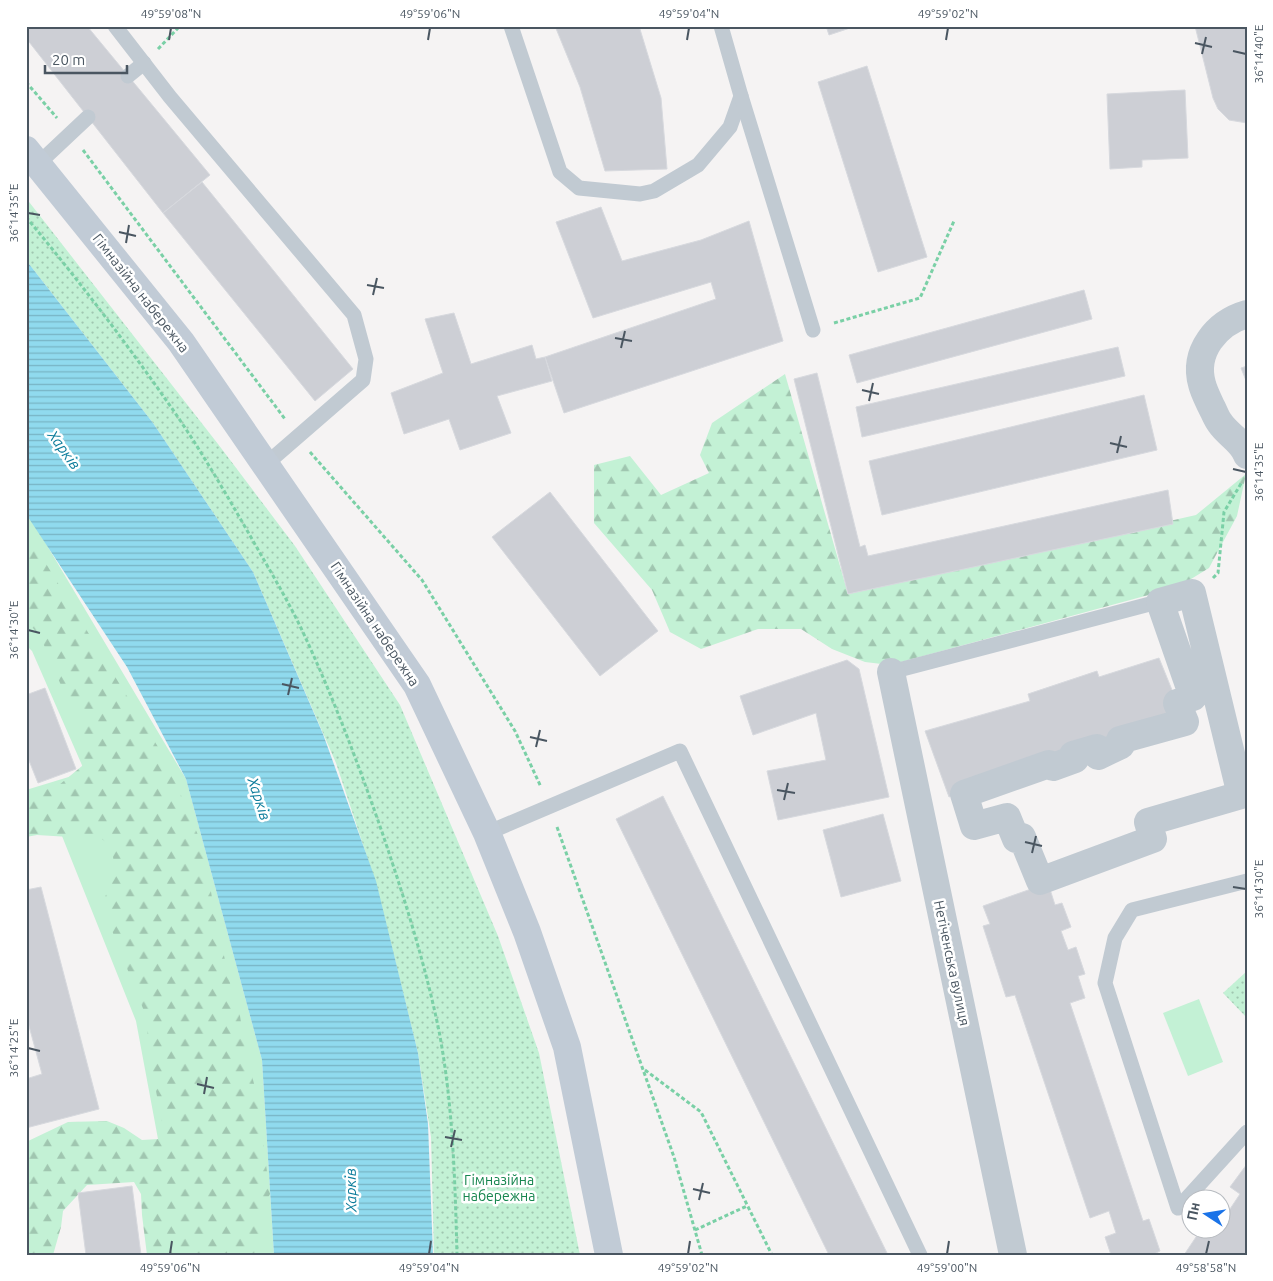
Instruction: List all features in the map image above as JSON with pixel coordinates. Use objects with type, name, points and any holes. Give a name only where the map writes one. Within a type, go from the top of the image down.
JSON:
[{"type":"main road","name":"Гімназійна набережна","points":[[32,157],[182,342],[418,685],[486,833],[527,932],[568,1047],[608,1255]]},
{"type":"street","points":[[1247,314],[1240,316],[1217,330],[1201,355],[1200,370],[1202,385],[1220,423],[1244,448],[1247,455]]},
{"type":"street","points":[[1160,602],[1193,697],[1177,703],[1184,722],[1120,740],[1121,745],[1098,756],[1096,748],[1073,756],[1075,759],[1053,767],[1049,764],[964,794],[974,826],[1007,817],[1016,839],[1022,837],[1040,881],[1153,839],[1148,822],[1241,795],[1192,593]]},
{"type":"street","name":"Нетіченська вулиця","points":[[891,672],[1013,1255]]},
{"type":"lane","points":[[115,26],[170,97],[354,315],[366,359],[363,380],[265,465]]},
{"type":"lane","points":[[511,26],[560,172],[578,188],[640,194],[654,191],[698,165],[730,127],[741,96]]},
{"type":"lane","points":[[721,26],[813,330]]},
{"type":"lane","points":[[128,76],[144,63]]},
{"type":"lane","points":[[32,157],[88,117]]},
{"type":"lane","points":[[891,672],[1192,593]]},
{"type":"lane","points":[[486,833],[680,752],[920,1255]]},
{"type":"lane","points":[[1247,881],[1132,910],[1115,938],[1105,983],[1178,1208],[1247,1132]]},
{"type":"path","points":[[144,63],[180,26]]},
{"type":"path","points":[[26,217],[66,265],[168,402],[211,469],[284,593],[318,667],[364,782],[391,859],[416,939],[437,1023],[450,1117],[457,1255]]},
{"type":"path","points":[[813,330],[920,298],[954,221]]},
{"type":"path","points":[[1192,593],[1218,573],[1224,512],[1246,474]]},
{"type":"path","points":[[643,1069],[701,1112],[772,1255]]},
{"type":"path","points":[[696,1230],[747,1206]]},
{"type":"green space","name":"Гімназійна набережна","points":[[26,198],[295,546],[400,705],[498,936],[539,1053],[580,1255],[434,1255],[431,1137],[418,1053],[377,887],[336,763],[253,572],[153,423],[26,260]]},
{"type":"green space","points":[[785,374],[848,594],[1196,515],[1246,474],[1237,516],[1209,568],[1178,587],[890,665],[865,662],[832,649],[801,629],[758,629],[701,649],[670,632],[652,590],[594,523],[594,465],[630,456],[661,495],[709,473],[700,455],[712,423]]},
{"type":"green space","points":[[26,514],[36,527],[186,779],[262,1060],[274,1255],[184,1255],[158,1139],[136,1021],[62,836],[26,825],[26,790],[85,772],[32,651],[26,645]]},
{"type":"green space","points":[[26,531],[166,760],[204,849],[214,910],[256,1091],[270,1194],[264,1205],[260,1233],[254,1255],[147,1255],[141,1194],[134,1182],[87,1185],[63,1211],[61,1227],[53,1255],[26,1255],[26,1142],[68,1122],[107,1121],[124,1128],[142,1140],[158,1139],[162,1122],[149,1055],[146,1016],[105,913],[105,897],[115,875],[112,847],[102,839],[37,835],[26,837],[26,797],[59,785],[82,766],[87,746],[80,719],[63,690],[40,636],[26,620]]},
{"type":"green space","points":[[1247,971],[1247,1018],[1223,993]]},
{"type":"green space","points":[[1199,999],[1223,1062],[1188,1076],[1163,1013]]},
{"type":"water","name":"Харків","points":[[26,260],[153,423],[253,572],[323,734],[376,881],[418,1053],[428,1124],[433,1255],[274,1255],[262,1060],[186,779],[127,667],[26,514]]},
{"type":"building","points":[[26,26],[87,26],[210,175],[163,213],[26,38]]},
{"type":"building","points":[[555,26],[639,26],[661,98],[667,169],[605,171],[580,87]]},
{"type":"building","points":[[826,26],[856,26],[829,35]]},
{"type":"building","points":[[1195,26],[1247,26],[1247,123],[1229,120],[1218,109],[1213,98]]},
{"type":"building","points":[[867,66],[927,257],[878,272],[818,82]]},
{"type":"building","points":[[1185,90],[1188,158],[1142,160],[1142,167],[1110,169],[1107,94]]},
{"type":"building","points":[[202,182],[353,369],[315,401],[163,213]]},
{"type":"building","points":[[601,207],[622,261],[701,240],[749,221],[783,341],[564,413],[545,357],[716,299],[711,282],[593,318],[556,222]]},
{"type":"building","points":[[1084,290],[1092,319],[857,383],[849,355]]},
{"type":"building","points":[[454,313],[471,364],[532,345],[536,359],[545,357],[552,381],[497,396],[511,433],[460,450],[449,419],[404,434],[391,393],[443,373],[425,319]]},
{"type":"building","points":[[1118,347],[1125,376],[862,437],[856,407]]},
{"type":"building","points":[[1247,366],[1247,383],[1241,368]]},
{"type":"building","points":[[817,373],[860,547],[865,545],[868,556],[1168,490],[1173,524],[848,594],[794,379]]},
{"type":"building","points":[[1144,395],[1157,450],[882,515],[869,461]]},
{"type":"building","points":[[550,492],[658,631],[600,676],[492,537]]},
{"type":"building","points":[[1159,658],[1185,722],[949,797],[925,731],[1030,701],[1028,694],[1097,671],[1099,677]]},
{"type":"building","points":[[847,660],[859,669],[889,797],[778,820],[767,771],[826,760],[816,713],[753,735],[740,696]]},
{"type":"building","points":[[45,688],[76,769],[38,783],[26,753],[26,695]]},
{"type":"building","points":[[663,796],[888,1255],[829,1255],[616,819]]},
{"type":"building","points":[[883,814],[901,881],[841,897],[823,830]]},
{"type":"building","points":[[1048,883],[1055,905],[1062,903],[1071,927],[1061,931],[1068,950],[1076,947],[1085,974],[1078,976],[1085,998],[1070,1003],[1143,1221],[1149,1219],[1160,1251],[1152,1255],[1111,1255],[1105,1237],[1116,1233],[1109,1211],[1090,1218],[1015,995],[1006,997],[983,926],[990,924],[983,906]]},
{"type":"building","points":[[41,887],[99,1109],[26,1128],[26,1079],[42,1074],[26,1015],[26,890]]},
{"type":"building","points":[[1247,1164],[1246,1255],[1184,1255],[1195,1238],[1230,1238],[1230,1209],[1240,1194],[1230,1187]]},
{"type":"building","points":[[132,1186],[141,1255],[86,1255],[78,1193]]}]
